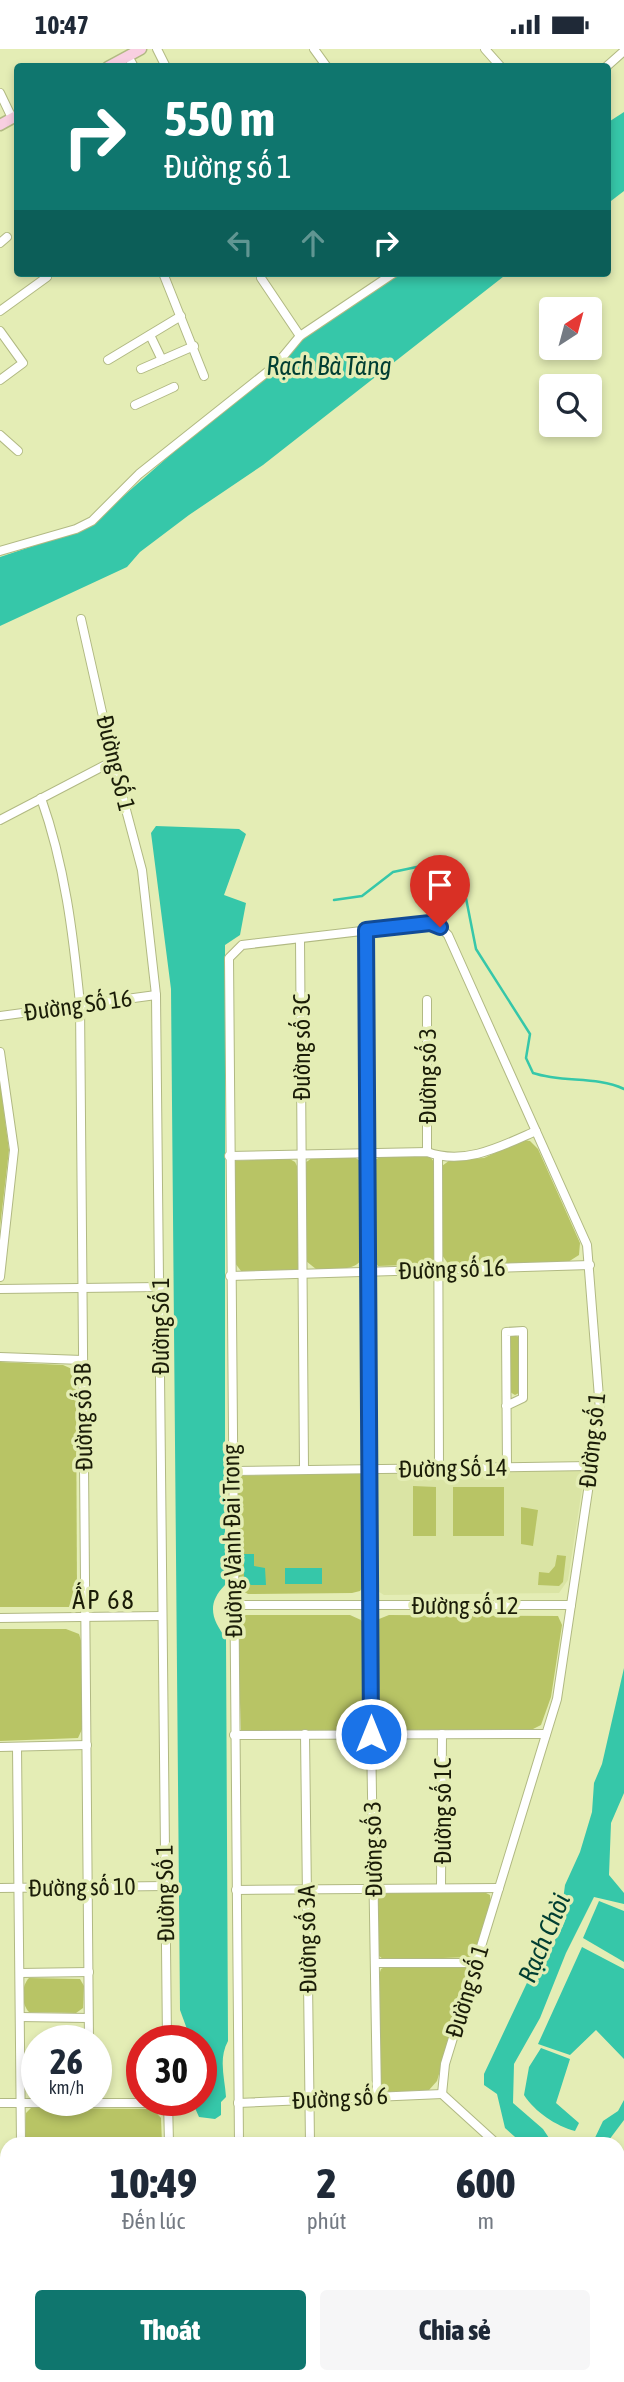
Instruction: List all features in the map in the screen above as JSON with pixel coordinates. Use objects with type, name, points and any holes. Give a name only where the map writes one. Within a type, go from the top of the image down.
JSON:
[{"type":"main road","points":[[131,61],[141,49]]},
{"type":"street","points":[[485,49],[498,63]]},
{"type":"street","points":[[610,63],[624,51]]},
{"type":"street","points":[[0,93],[14,115]]},
{"type":"street","points":[[0,310],[47,277]]},
{"type":"street","points":[[165,277],[194,345],[204,376]]},
{"type":"street","points":[[0,551],[76,529],[92,521],[139,474],[276,365],[299,337],[388,277]]},
{"type":"street","points":[[261,278],[299,337]]},
{"type":"street","points":[[108,360],[181,316]]},
{"type":"street","points":[[0,331],[23,363],[0,380]]},
{"type":"street","points":[[150,335],[162,360]]},
{"type":"street","points":[[141,369],[194,345]]},
{"type":"street","points":[[135,405],[174,387]]},
{"type":"street","points":[[0,435],[18,451]]},
{"type":"street","name":"Đường Số 1","points":[[81,619],[113,761],[142,870],[156,995],[167,2025]]},
{"type":"street","points":[[0,820],[113,761]]},
{"type":"street","name":"Đường số 3B","points":[[41,798],[54,836],[71,913],[80,1004],[89,2025]]},
{"type":"street","name":"Đường số 1","points":[[242,945],[430,923],[440,927],[448,935],[587,1245],[600,1410],[557,1699],[445,2064],[442,2094]]},
{"type":"street","name":"Đường số 3","points":[[366,930],[371,1734],[377,2097]]},
{"type":"street","name":"Đường số 3C","points":[[300,939],[302,1155]]},
{"type":"street","name":"Đường Vành Đai Trong","points":[[239,2137],[229,958],[242,945]]},
{"type":"street","name":"Đường Số 16","points":[[0,1016],[156,995]]},
{"type":"street","name":"Đường số 3","points":[[427,1000],[427,1152]]},
{"type":"street","points":[[0,1052],[14,1150],[0,1277]]},
{"type":"street","points":[[229,1156],[427,1152],[438,1156],[482,1155],[536,1131]]},
{"type":"street","points":[[302,1155],[304,1469]]},
{"type":"street","name":"Đường số 3","points":[[438,1156],[439,1468]]},
{"type":"street","name":"Đường số 16","points":[[230,1276],[590,1265]]},
{"type":"street","points":[[0,1289],[160,1287]]},
{"type":"street","points":[[506,1406],[523,1398],[523,1331],[506,1332],[506,1406],[507,1467]]},
{"type":"street","points":[[0,1357],[82,1360]]},
{"type":"street","name":"Đường Số 14","points":[[232,1471],[591,1466]]},
{"type":"street","name":"Đường số 12","points":[[233,1605],[571,1605]]},
{"type":"street","points":[[0,1618],[161,1616]]},
{"type":"street","name":"Đường số 3A","points":[[305,1734],[310,2137]]},
{"type":"street","name":"Đường số 1C","points":[[441,1888],[442,1734]]},
{"type":"street","points":[[234,1735],[546,1734]]},
{"type":"street","points":[[0,1747],[87,1745]]},
{"type":"street","points":[[17,1747],[21,2137]]},
{"type":"street","name":"Đường số 10","points":[[0,1888],[165,1886]]},
{"type":"street","points":[[236,1890],[499,1888]]},
{"type":"street","points":[[375,1963],[476,1963]]},
{"type":"street","points":[[20,1973],[89,1972]]},
{"type":"street","points":[[20,2017],[89,2018]]},
{"type":"street","points":[[442,2094],[489,2137]]},
{"type":"street","name":"Đường số 6","points":[[238,2103],[442,2094]]},
{"type":"street","points":[[0,2103],[20,2103]]},
{"type":"street","points":[[168,2116],[169,2137]]},
{"type":"shaded area","points":[[0,1082],[9,1150],[0,1227]]},
{"type":"shaded area","points":[[523,1140],[530,1141],[538,1149],[580,1243],[579,1255],[568,1262],[449,1265],[442,1255],[442,1166],[450,1160],[484,1158]]},
{"type":"shaded area","points":[[429,1155],[434,1162],[435,1264],[378,1266],[371,1256],[371,1162],[380,1157]]},
{"type":"shaded area","points":[[354,1157],[362,1162],[364,1254],[356,1265],[316,1269],[306,1261],[305,1163],[312,1158]]},
{"type":"shaded area","points":[[288,1158],[295,1162],[299,1170],[300,1267],[297,1270],[241,1271],[235,1263],[235,1161]]},
{"type":"shaded area","points":[[512,1335],[520,1337],[519,1393],[515,1395],[510,1392],[509,1339]]},
{"type":"shaded area","points":[[0,1362],[63,1365],[72,1369],[76,1377],[77,1595],[69,1607],[0,1607]]},
{"type":"shaded area","points":[[581,1470],[584,1476],[568,1580],[559,1593],[384,1595],[376,1590],[374,1480],[379,1473]]},
{"type":"shaded area","points":[[363,1473],[366,1476],[367,1582],[360,1591],[248,1594],[241,1590],[237,1584],[238,1476]]},
{"type":"shaded area","points":[[413,1486],[436,1487],[436,1536],[413,1536]]},
{"type":"shaded area","points":[[453,1487],[504,1487],[504,1536],[453,1536]]},
{"type":"shaded area","points":[[521,1507],[538,1510],[533,1546],[521,1544]]},
{"type":"shaded area","points":[[557,1555],[566,1556],[563,1582],[559,1586],[538,1585],[539,1572],[549,1573],[555,1566]]},
{"type":"shaded area","points":[[245,1615],[350,1615],[361,1620],[366,1629],[364,1730],[246,1733],[241,1730],[237,1621]]},
{"type":"shaded area","points":[[389,1615],[558,1616],[562,1625],[551,1697],[541,1725],[531,1730],[380,1730],[376,1724],[376,1626],[379,1619]]},
{"type":"shaded area","points":[[0,1629],[66,1629],[79,1634],[82,1644],[83,1727],[78,1738],[0,1741]]},
{"type":"shaded area","points":[[484,1892],[490,1895],[491,1903],[473,1957],[384,1960],[378,1955],[377,1900],[383,1893]]},
{"type":"shaded area","points":[[387,1966],[470,1968],[437,2081],[429,2090],[389,2092],[381,2085],[379,1975],[381,1969]]},
{"type":"shaded area","points":[[29,1978],[80,1979],[84,1986],[83,2008],[76,2013],[29,2012],[23,1995]]},
{"type":"shaded area","points":[[112,2109],[126,2109],[126,2116],[161,2118],[162,2137],[25,2137],[26,2116],[112,2116]]},
{"type":"water","points":[[624,112],[624,191],[611,201],[611,120]]},
{"type":"water","name":"Rạch Bà Tàng","points":[[395,277],[503,277],[263,465],[140,552],[127,567],[0,626],[0,557],[87,528],[306,336]]},
{"type":"water","points":[[156,826],[239,829],[246,834],[224,895],[246,903],[240,935],[225,945],[225,1585],[215,1599],[213,1612],[217,1625],[226,1638],[228,2041],[223,2055],[226,2097],[221,2102],[221,2115],[215,2119],[199,2116],[217,2116],[217,2025],[186,2025],[180,2010],[171,989],[151,833]]},
{"type":"water","points":[[244,1554],[254,1554],[254,1566],[265,1568],[266,1585],[251,1585],[244,1579]]},
{"type":"water","points":[[285,1568],[322,1568],[322,1584],[285,1584]]},
{"type":"water","points":[[624,1668],[624,1793],[611,1823],[609,1875],[624,1893],[624,1904],[594,1897],[566,1953],[540,2018],[514,2064],[513,2103],[548,2137],[515,2137],[505,2128],[497,2094],[484,2085],[484,2074],[542,1951],[558,1937],[565,1921],[562,1908],[565,1885],[580,1852],[592,1812],[594,1783],[602,1764]]},
{"type":"water","points":[[599,1901],[624,1911],[624,1962],[583,1938]]},
{"type":"water","points":[[582,1947],[624,1969],[624,2059],[596,2030],[570,2055],[538,2044]]},
{"type":"water","points":[[541,2048],[570,2059],[556,2103],[579,2123],[575,2131],[547,2117],[524,2095],[529,2067]]},
{"type":"water","points":[[624,2100],[624,2120],[611,2137],[595,2137],[603,2121],[618,2111]]},
{"type":"waterway","points":[[334,900],[362,896],[393,872],[426,865],[446,871],[464,888],[476,949],[530,1034],[526,1058],[533,1073],[602,1082],[624,1089]]},
{"type":"district","name":"ẤP 68","points":[[104,1600]]},
{"type":"route","points":[[371,1734],[366,930],[430,923],[440,927]]},
{"type":"water label","name":"Rạch Chòi","points":[[544,1938]]}]
